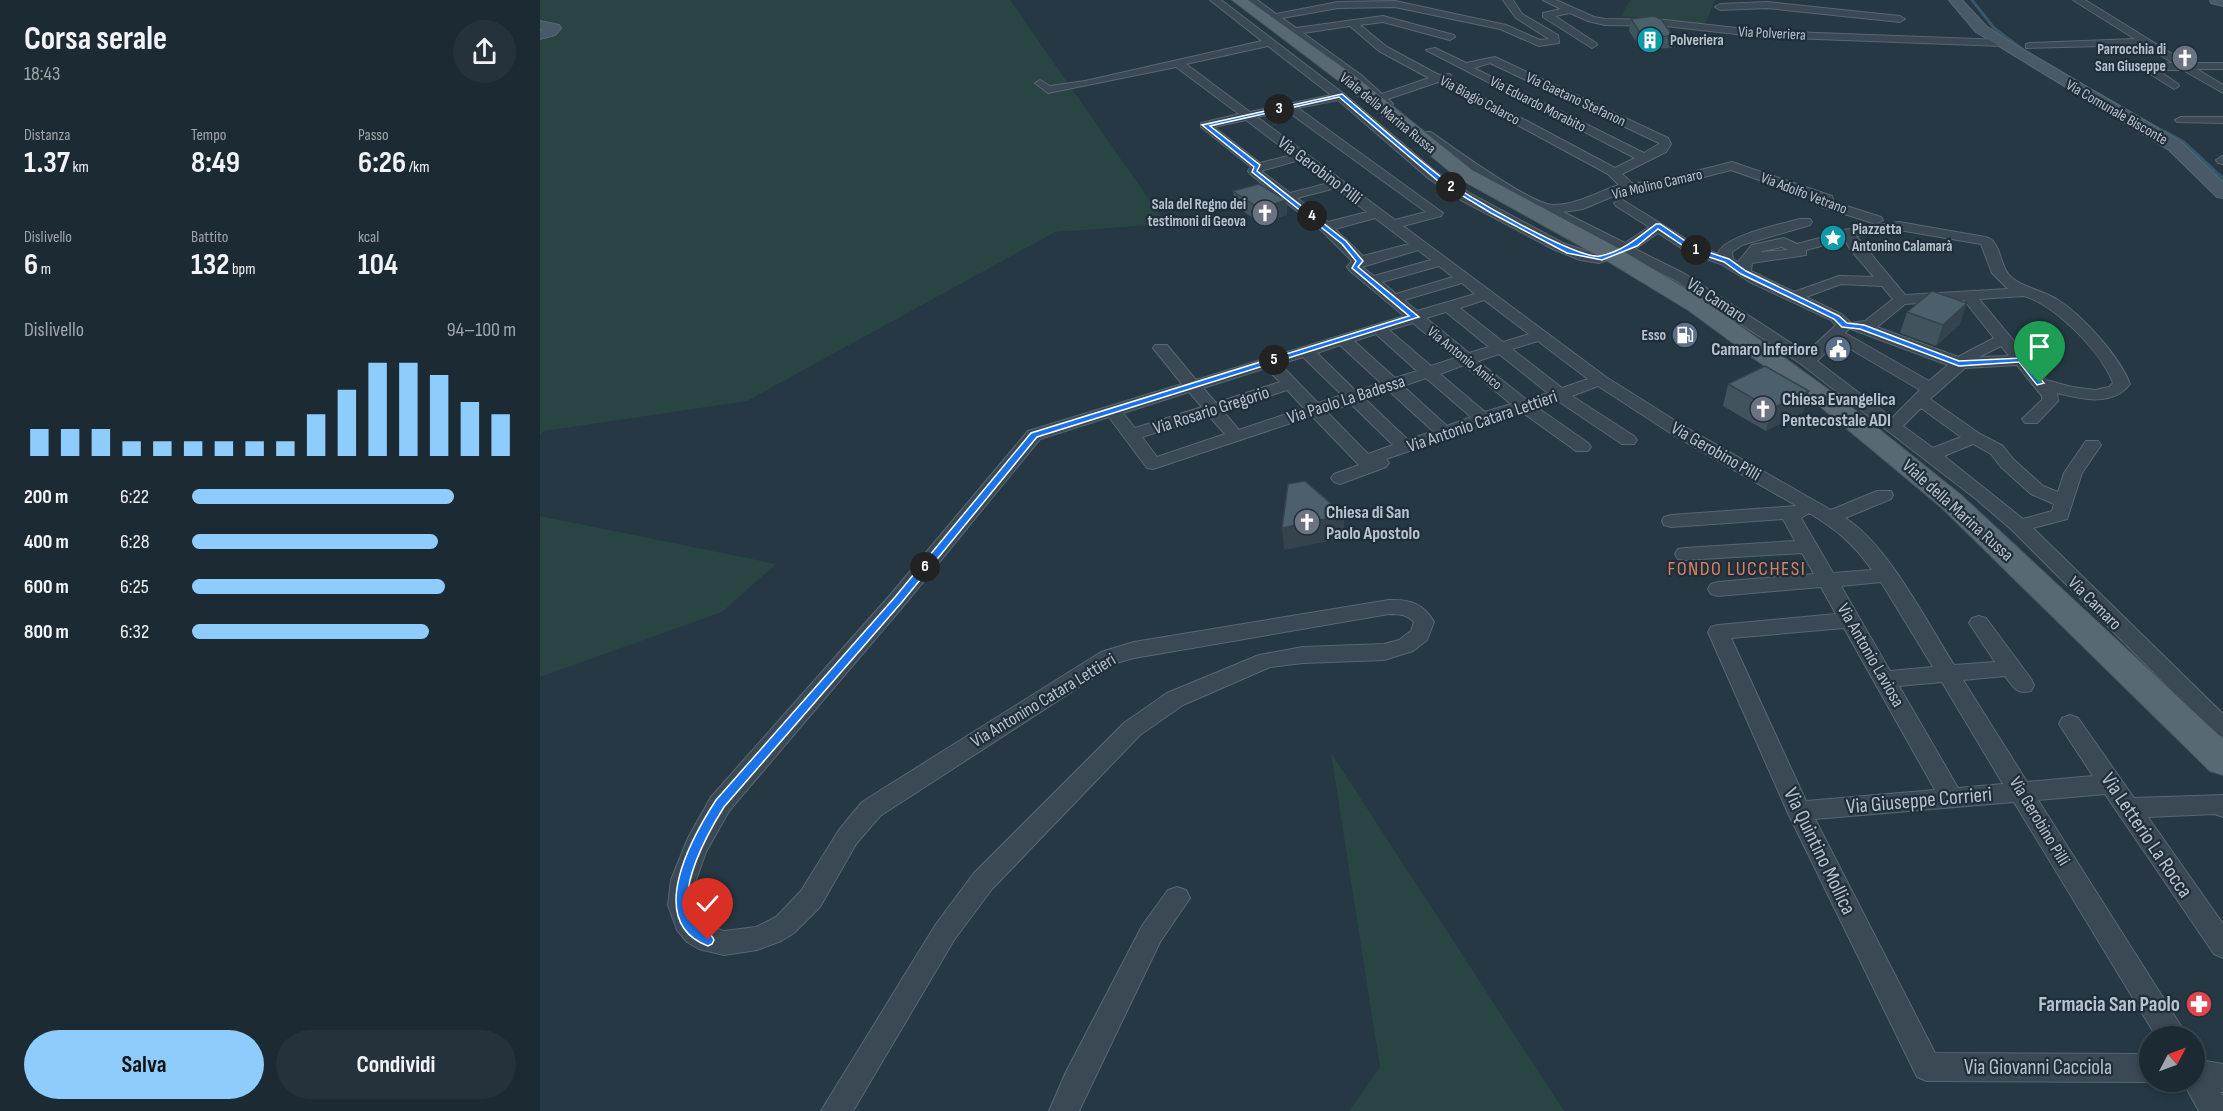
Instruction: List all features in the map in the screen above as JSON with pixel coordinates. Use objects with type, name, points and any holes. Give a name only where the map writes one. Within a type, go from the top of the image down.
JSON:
[{"type":"main road","name":"Viale della Marina Russa","points":[[1227,0],[1338,82],[1453,177],[1612,254]]},
{"type":"main road","name":"Viale della Marina Russa","points":[[1239,0],[1349,80],[1465,174],[1612,254],[1696,305],[1831,403],[1939,489],[2223,761]]},
{"type":"street","points":[[1215,0],[1340,96],[1427,171],[1458,191],[1558,246],[1584,256],[1612,254],[1635,244],[1658,226]]},
{"type":"street","name":"Via Camaro","points":[[1251,0],[1357,77],[1380,98],[1478,172],[1547,210],[1612,254],[1687,281],[1807,361],[1892,428],[1983,495],[2019,526],[2102,611],[2223,728]]},
{"type":"street","points":[[1274,17],[1352,2],[1394,2],[1416,4],[1503,27],[1539,43],[1556,41],[1554,37],[1519,16],[1508,0]]},
{"type":"street","name":"Via Polveriera","points":[[1548,0],[1588,18],[1605,22],[1658,23],[1763,34],[2002,43]]},
{"type":"street","name":"Via Comunale Bisconte","points":[[1955,0],[1981,29],[2002,43],[2175,146],[2223,194]]},
{"type":"street","points":[[2078,0],[2223,90]]},
{"type":"street","points":[[2216,0],[2223,2]]},
{"type":"street","points":[[1416,4],[1433,1]]},
{"type":"street","points":[[1711,28],[1721,4],[1767,5],[1900,20]]},
{"type":"street","points":[[1285,6],[1296,13]]},
{"type":"street","points":[[1573,10],[1546,15],[1592,45]]},
{"type":"street","points":[[1295,32],[1383,19],[1450,37]]},
{"type":"street","name":"Via Biagio Calarco","points":[[1352,23],[1383,49],[1616,171],[1628,187]]},
{"type":"street","points":[[540,25],[554,28],[540,35]]},
{"type":"street","points":[[1040,83],[1048,90],[1112,80],[1271,42]]},
{"type":"street","points":[[2030,46],[2148,42]]},
{"type":"street","name":"Via Eduardo Morabito","points":[[1431,50],[1644,158]]},
{"type":"street","name":"Via Gaetano Stefanon","points":[[1467,68],[1491,59],[1660,138],[1664,146],[1644,158]]},
{"type":"street","name":"Via Gerobino Pilli","points":[[1179,64],[1600,380],[1673,427],[1826,514],[1862,542],[1887,575],[2165,1026]]},
{"type":"street","points":[[2129,67],[2223,66]]},
{"type":"street","points":[[2147,67],[2174,86]]},
{"type":"street","points":[[1380,98],[1467,68]]},
{"type":"street","points":[[1247,116],[1340,96]]},
{"type":"street","points":[[1284,108],[1436,213],[1393,224]]},
{"type":"street","name":"Via Antonio Amico","points":[[1247,116],[1205,125],[1258,167],[1254,171],[1326,227],[1360,261],[1354,267],[1525,407],[1582,447]]},
{"type":"street","points":[[2181,120],[2223,120]]},
{"type":"street","points":[[1258,167],[1301,156]]},
{"type":"street","points":[[1616,171],[1644,158]]},
{"type":"street","name":"Via Molino Camaro","points":[[1547,210],[1578,206],[1628,187],[1653,186],[1732,166]]},
{"type":"street","name":"Via Adolfo Vetrano","points":[[1732,166],[1827,199],[1833,196],[1875,215]]},
{"type":"street","points":[[1288,197],[1338,184]]},
{"type":"street","points":[[1621,203],[1694,250],[1726,261],[1744,273],[1836,317],[1839,329],[1926,395],[1974,438],[1997,450],[2007,463],[2037,490],[2062,501]]},
{"type":"street","points":[[1326,227],[1378,213]]},
{"type":"street","points":[[1694,250],[1724,242],[1737,242],[1805,222]]},
{"type":"street","points":[[1901,300],[1855,246],[1848,233],[1856,230],[1899,226],[1989,243],[1999,275],[2024,292],[2042,296],[2060,306],[2117,371],[2122,384],[2112,393],[2093,395],[2040,383]]},
{"type":"street","points":[[1744,273],[1745,261],[1752,257],[1794,254],[1801,252],[1794,247],[1835,238]]},
{"type":"street","points":[[1726,261],[1725,251],[1737,242]]},
{"type":"street","points":[[1360,261],[1420,245]]},
{"type":"street","points":[[1371,281],[1442,261]]},
{"type":"street","points":[[1393,298],[1464,278]]},
{"type":"street","points":[[1794,297],[1839,280],[1884,282]]},
{"type":"street","points":[[1807,361],[1839,329],[1869,326],[1901,300],[2024,292]]},
{"type":"street","points":[[1131,435],[1113,411],[1486,295]]},
{"type":"street","points":[[1968,296],[2050,394],[2050,401],[2031,419]]},
{"type":"street","points":[[1448,306],[1560,394],[1628,440]]},
{"type":"street","points":[[1862,327],[1959,363],[2021,360]]},
{"type":"street","points":[[1378,328],[1483,419]]},
{"type":"street","name":"Via Paolo La Badessa","points":[[1131,435],[1153,464],[1540,335]]},
{"type":"street","points":[[1342,339],[1445,433]]},
{"type":"street","points":[[1892,428],[1959,363],[1983,346],[2004,339]]},
{"type":"street","points":[[1161,348],[1235,436]]},
{"type":"street","points":[[1306,351],[1405,447]]},
{"type":"street","points":[[1269,362],[1315,410]]},
{"type":"street","name":"Via Antonio Catara Lettieri","points":[[1315,410],[1365,461],[1600,380]]},
{"type":"street","name":"Via Rosario Gregorio","points":[[1131,435],[1291,384]]},
{"type":"street","points":[[1340,478],[1517,415],[1525,407]]},
{"type":"street","name":"Via Antonino Catara Lettieri","points":[[836,1111],[945,932],[983,880],[1132,729],[1175,699],[1267,660],[1303,655],[1384,652],[1415,641],[1423,629],[1424,622],[1416,611],[1399,606],[1134,650],[1109,657],[871,809],[851,829],[814,895],[786,924],[757,940],[738,943],[708,940],[694,930],[685,918],[681,904],[682,890],[690,862],[705,827],[720,804],[898,600],[1034,435],[1113,411]]},
{"type":"street","points":[[1929,456],[1974,438]]},
{"type":"street","points":[[2019,526],[2060,515],[2062,501],[2073,473],[2092,445]]},
{"type":"street","points":[[1671,521],[1789,513],[1826,514],[1884,495]]},
{"type":"street","name":"Via Antonio Laviosa","points":[[1789,513],[1952,798]]},
{"type":"street","points":[[1684,554],[1808,546]]},
{"type":"street","points":[[1718,589],[1887,575]]},
{"type":"street","name":"Via Quintino Mollica","points":[[1851,620],[1718,632],[1799,811],[1927,1067]]},
{"type":"street","points":[[1884,679],[1948,673],[2017,676],[1979,623]]},
{"type":"street","name":"Via Letterio La Rocca","points":[[2070,724],[2223,946]]},
{"type":"street","name":"Via Giuseppe Corrieri","points":[[1799,811],[2111,784]]},
{"type":"street","points":[[2128,808],[2221,804],[2223,807]]},
{"type":"street","points":[[1064,1111],[1076,1082],[1151,934],[1176,898]]},
{"type":"street","name":"Via Giovanni Cacciola","points":[[1927,1067],[2139,1068]]},
{"type":"street","points":[[2205,1076],[2223,1078]]},
{"type":"street","points":[[2204,1092],[2215,1111]]},
{"type":"green space","points":[[540,0],[1010,0],[1166,224],[1055,232],[747,401],[544,431],[540,434]]},
{"type":"green space","points":[[1630,0],[1715,0],[1705,25],[1621,16]]},
{"type":"green space","points":[[540,516],[776,564],[722,612],[540,677]]},
{"type":"green space","points":[[1331,753],[1564,1111],[1349,1111],[1380,1067]]},
{"type":"building","points":[[1654,16],[1661,19],[1673,36],[1643,37],[1631,19]]},
{"type":"building","points":[[1259,184],[1286,200],[1260,209],[1233,191]]},
{"type":"building","points":[[1932,291],[1967,303],[1943,325],[1907,312]]},
{"type":"building","points":[[1765,366],[1809,391],[1771,409],[1728,384]]},
{"type":"building","points":[[1305,481],[1344,515],[1282,528],[1288,484]]},
{"type":"waterway","points":[[1972,0],[1994,28],[2022,49]]},
{"type":"waterway","points":[[2095,92],[2168,134]]},
{"type":"waterway","points":[[2165,132],[2183,142],[2223,179]]},
{"type":"place","name":"Polveriera","points":[[1650,40]]},
{"type":"place","name":"Parrocchia di San Giuseppe","points":[[2185,58]]},
{"type":"place","name":"Sala del Regno dei testimoni di Geova","points":[[1265,213]]},
{"type":"place","name":"Piazzetta Antonino Calamarà","points":[[1833,238]]},
{"type":"place","name":"Esso","points":[[1685,335]]},
{"type":"place","name":"Camaro Inferiore","points":[[1838,349]]},
{"type":"place","name":"Chiesa Evangelica Pentecostale ADI","points":[[1763,409]]},
{"type":"place","name":"Chiesa di San Paolo Apostolo","points":[[1307,522]]},
{"type":"place","name":"Farmacia San Paolo","points":[[2199,1004]]},
{"type":"district","name":"FONDO LUCCHESI","points":[[1737,568]]},
{"type":"route","points":[[708,940],[694,930],[685,918],[681,904],[682,890],[690,862],[705,827],[720,804],[898,600],[1034,435],[1415,317],[1354,267],[1360,261],[1344,243],[1254,171],[1258,167],[1205,125],[1340,96],[1440,180],[1493,212],[1570,251],[1599,259],[1635,244],[1658,226],[1694,250],[1726,261],[1744,273],[1836,317],[1845,325],[1862,327],[1959,363],[2021,360],[2040,383]]}]
